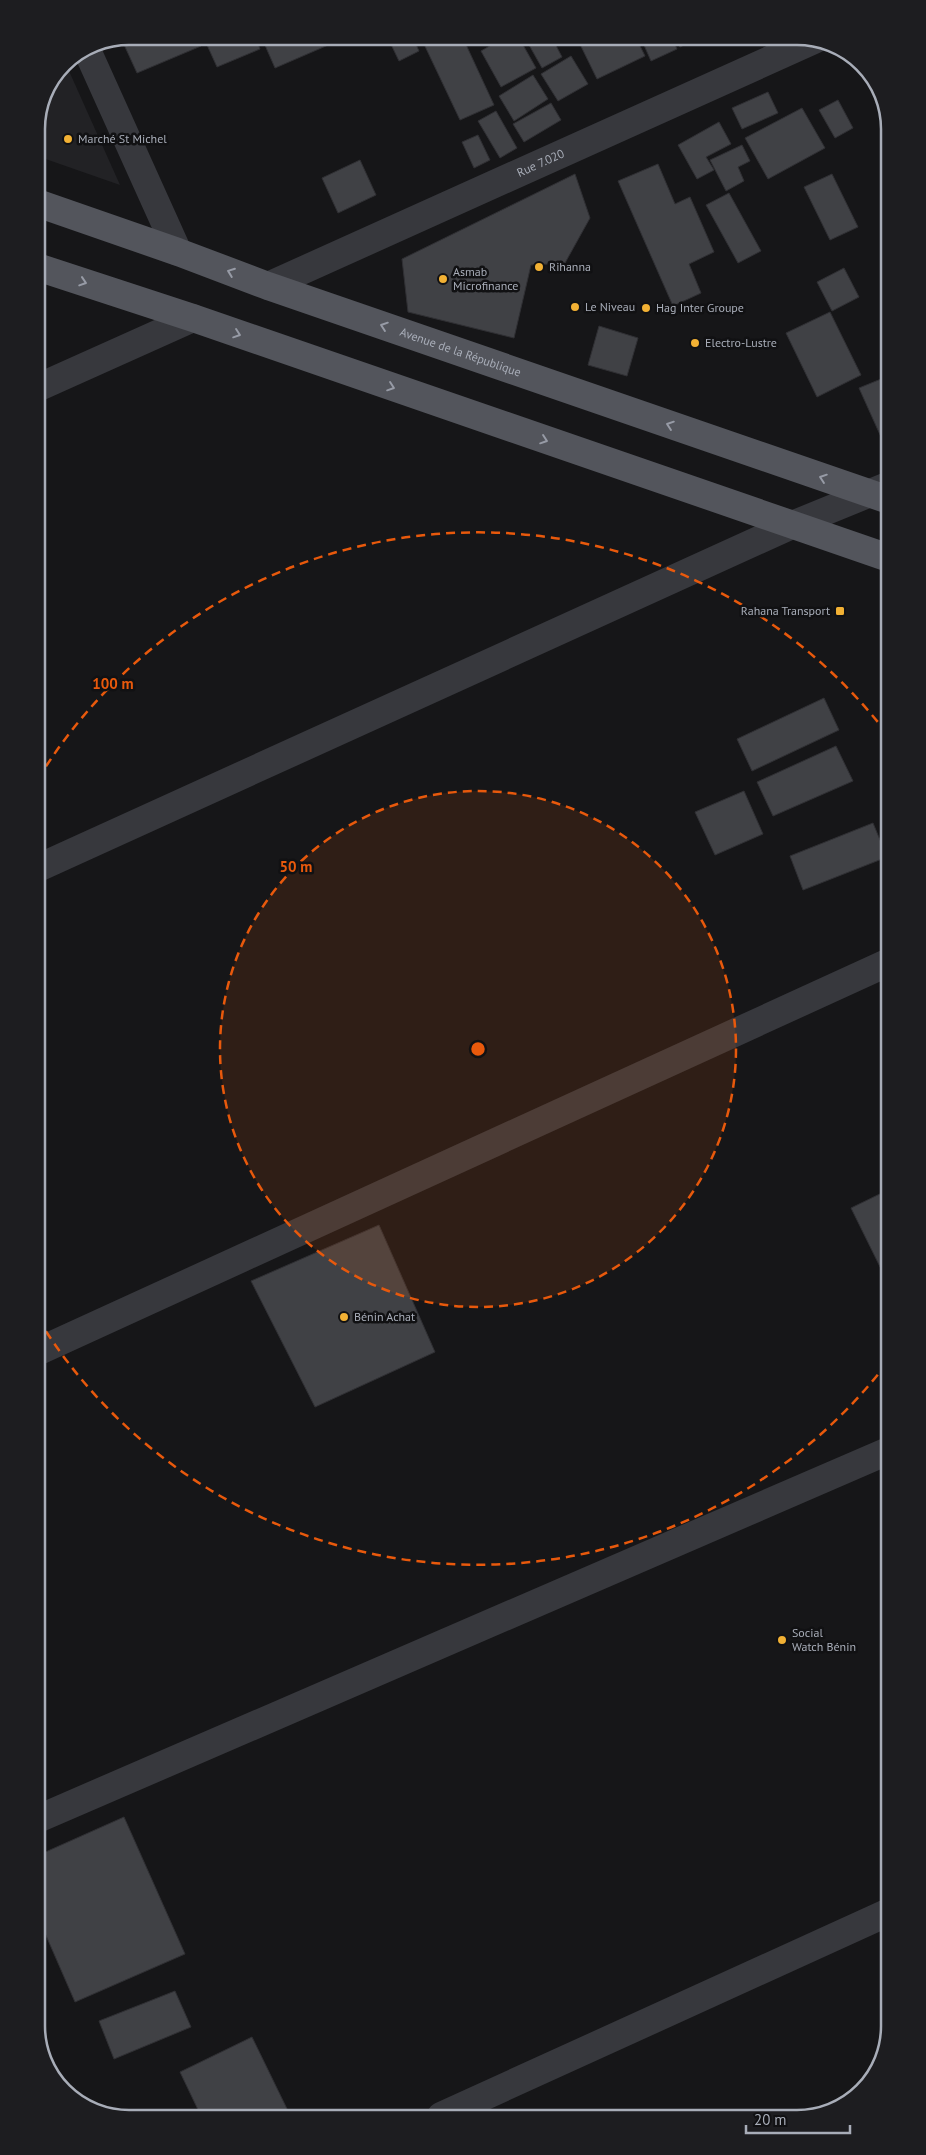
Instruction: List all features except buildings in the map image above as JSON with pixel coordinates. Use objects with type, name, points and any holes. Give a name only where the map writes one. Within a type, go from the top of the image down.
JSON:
[{"type":"main road","name":"Avenue de la République","points":[[45,206],[178,252],[268,286],[880,493]]},
{"type":"main road","points":[[45,270],[193,318],[881,555]]},
{"type":"street","name":"Rue 7.020","points":[[268,286],[803,45]]},
{"type":"street","points":[[89,55],[178,252]]},
{"type":"street","points":[[45,384],[193,318]]},
{"type":"street","points":[[45,865],[792,525],[880,493]]},
{"type":"street","points":[[45,1347],[881,966]]},
{"type":"street","points":[[45,1816],[881,1454]]},
{"type":"street","points":[[454,2110],[881,1916]]},
{"type":"shaded area","name":"Marché St Michel","points":[[69,71],[120,185],[45,159],[45,123],[48,107],[54,92]]},
{"type":"place","name":"Marché St Michel","points":[[68,139]]},
{"type":"place","name":"Rihanna","points":[[539,267]]},
{"type":"place","name":"Asmab Microfinance","points":[[443,279]]},
{"type":"place","name":"Le Niveau","points":[[575,307]]},
{"type":"place","name":"Hag Inter Groupe","points":[[646,308]]},
{"type":"place","name":"Electro-Lustre","points":[[695,343]]},
{"type":"place","name":"Rahana Transport","points":[[840,611]]},
{"type":"place","name":"Bénin Achat","points":[[344,1317]]},
{"type":"place","name":"Social Watch Bénin","points":[[782,1640]]}]
